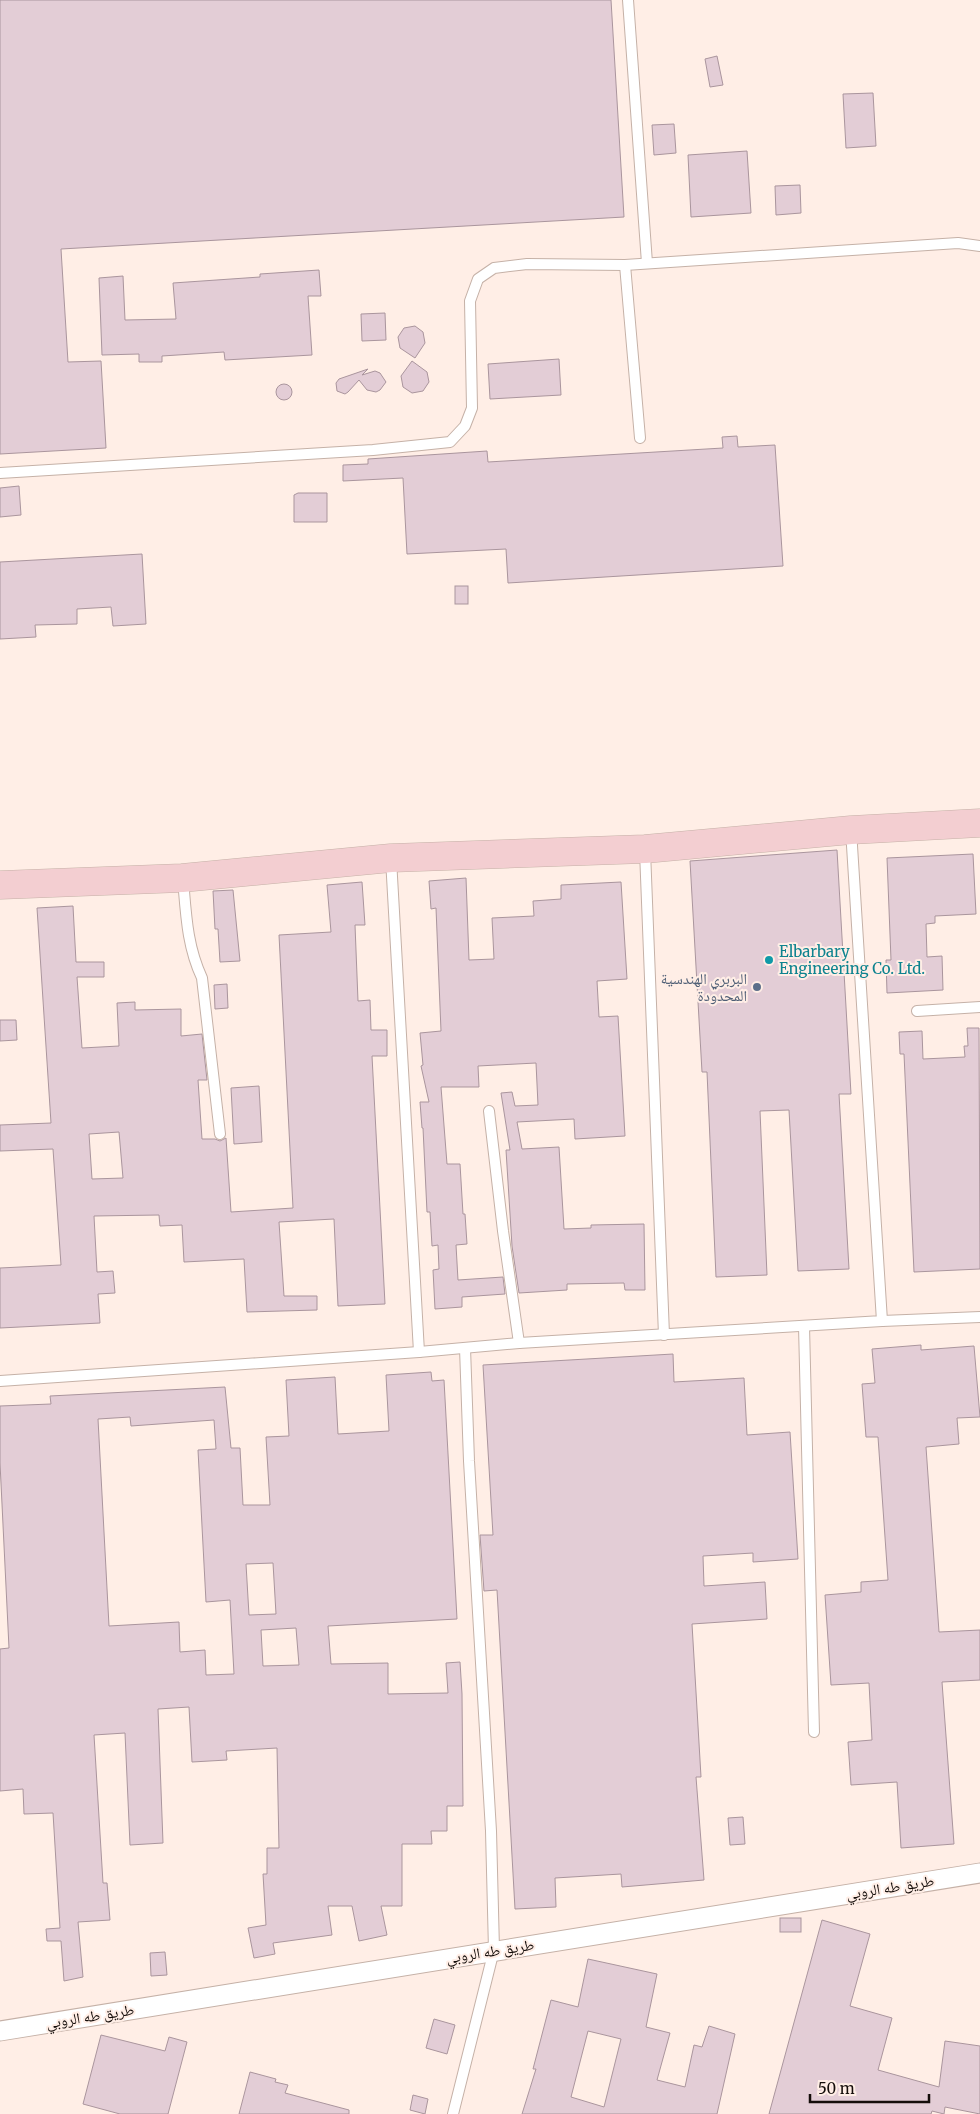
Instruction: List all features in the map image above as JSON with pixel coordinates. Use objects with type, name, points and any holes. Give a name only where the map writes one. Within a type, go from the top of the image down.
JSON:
[{"type":"street","points":[[0,885],[182,878],[391,858],[645,849],[851,830],[980,823]]},
{"type":"street","name":"طريق طه الروبي","points":[[0,2031],[980,1873]]},
{"type":"lane","points":[[628,0],[647,263]]},
{"type":"lane","points":[[0,473],[373,450],[450,442],[465,426],[472,408],[470,301],[478,279],[494,268],[527,264],[625,265],[958,243],[980,246]]},
{"type":"lane","points":[[625,265],[640,438]]},
{"type":"lane","points":[[851,830],[882,1321]]},
{"type":"lane","points":[[645,849],[664,1335]]},
{"type":"lane","points":[[391,858],[419,1352]]},
{"type":"lane","points":[[182,878],[188,941],[202,978],[220,1134]]},
{"type":"lane","points":[[917,1011],[980,1007]]},
{"type":"lane","points":[[489,1112],[519,1343]]},
{"type":"lane","points":[[0,1381],[419,1352],[519,1343],[882,1321],[980,1317]]},
{"type":"lane","points":[[804,1326],[814,1732]]},
{"type":"lane","points":[[453,2114],[494,1950],[491,1831],[469,1461],[466,1348]]},
{"type":"building","points":[[0,0],[611,0],[624,217],[61,249],[68,362],[101,361],[106,448],[0,454]]},
{"type":"building","points":[[717,56],[723,85],[710,87],[705,59]]},
{"type":"building","points":[[873,93],[876,146],[846,148],[843,94]]},
{"type":"building","points":[[674,124],[676,153],[654,155],[652,125]]},
{"type":"building","points":[[747,151],[751,213],[691,217],[688,155]]},
{"type":"building","points":[[800,185],[801,213],[776,215],[775,186]]},
{"type":"building","points":[[319,270],[321,296],[308,296],[312,355],[225,360],[224,352],[162,356],[162,362],[139,362],[139,354],[102,355],[99,278],[123,276],[125,320],[176,319],[173,283],[260,277],[260,274]]},
{"type":"building","points":[[385,313],[386,340],[362,341],[361,314]]},
{"type":"building","points":[[415,326],[423,332],[425,343],[415,358],[400,348],[398,337],[404,328]]},
{"type":"building","points":[[559,359],[561,395],[490,399],[488,364]]},
{"type":"building","points":[[412,361],[427,372],[429,382],[423,391],[412,393],[403,387],[401,376]]},
{"type":"building","points":[[368,369],[362,375],[375,371],[380,373],[386,382],[380,390],[376,392],[367,390],[359,380],[345,394],[337,391],[336,383],[339,379]]},
{"type":"building","points":[[284,384],[292,392],[284,400],[276,392]]},
{"type":"building","points":[[737,436],[738,447],[775,445],[783,566],[508,583],[506,549],[407,554],[403,478],[343,481],[343,465],[368,464],[368,459],[487,451],[488,462],[723,448],[722,437]]},
{"type":"building","points":[[19,486],[21,515],[0,517],[0,488]]},
{"type":"building","points":[[298,493],[327,493],[327,522],[294,522],[294,495]]},
{"type":"building","points":[[142,554],[146,624],[113,626],[111,607],[77,609],[77,624],[35,625],[36,637],[0,639],[0,562]]},
{"type":"building","points":[[455,586],[468,586],[468,604],[455,604]]},
{"type":"building","points":[[837,850],[851,1094],[839,1094],[849,1269],[798,1271],[789,1110],[760,1111],[767,1275],[716,1277],[707,1072],[702,1072],[690,861]]},
{"type":"building","points":[[973,854],[976,914],[935,916],[935,923],[926,924],[927,957],[942,956],[943,990],[887,993],[886,960],[891,960],[887,858]]},
{"type":"building","points":[[466,878],[469,960],[494,959],[492,918],[534,916],[533,901],[561,899],[561,885],[621,882],[627,979],[597,981],[599,1017],[618,1016],[625,1136],[575,1139],[574,1119],[517,1122],[522,1149],[559,1147],[564,1229],[591,1228],[591,1225],[644,1224],[645,1290],[625,1290],[624,1283],[567,1284],[567,1290],[519,1293],[512,1246],[506,1150],[510,1150],[501,1093],[512,1092],[515,1106],[538,1105],[536,1063],[478,1066],[479,1087],[441,1087],[447,1164],[460,1164],[463,1214],[465,1214],[467,1244],[456,1245],[458,1280],[503,1277],[505,1294],[462,1297],[462,1307],[435,1309],[433,1270],[439,1269],[438,1245],[432,1246],[430,1212],[427,1212],[420,1102],[429,1102],[421,1066],[423,1065],[420,1033],[441,1031],[436,908],[431,909],[429,881]]},
{"type":"building","points":[[362,882],[365,925],[355,925],[358,1001],[370,1000],[371,1030],[387,1030],[387,1056],[372,1056],[385,1304],[338,1306],[334,1219],[279,1222],[284,1296],[317,1296],[317,1310],[247,1312],[244,1259],[184,1262],[182,1225],[160,1226],[159,1215],[94,1216],[97,1272],[113,1271],[115,1293],[98,1294],[100,1323],[0,1328],[0,1268],[61,1265],[53,1149],[0,1151],[0,1125],[51,1123],[37,908],[73,906],[76,962],[104,962],[104,977],[77,977],[82,1048],[119,1046],[117,1003],[135,1002],[135,1010],[181,1009],[181,1036],[202,1034],[207,1080],[198,1080],[202,1139],[220,1141],[226,1138],[231,1212],[293,1208],[279,935],[331,932],[327,885]],"holes":[[[119,1132],[123,1178],[92,1179],[89,1134]]]},
{"type":"building","points":[[233,890],[240,961],[220,962],[218,929],[215,929],[213,891]]},
{"type":"building","points":[[227,984],[228,1008],[215,1009],[214,985]]},
{"type":"building","points":[[0,1020],[16,1020],[17,1040],[0,1041]]},
{"type":"building","points":[[967,1028],[979,1028],[980,1269],[914,1272],[904,1054],[900,1054],[899,1032],[922,1031],[923,1059],[965,1057],[964,1046],[968,1046]]},
{"type":"building","points":[[259,1086],[262,1142],[234,1144],[231,1088]]},
{"type":"building","points":[[921,1345],[921,1350],[974,1346],[980,1417],[957,1418],[959,1444],[926,1447],[939,1632],[980,1630],[980,1680],[942,1682],[954,1844],[901,1848],[897,1782],[851,1785],[848,1742],[872,1740],[869,1683],[831,1685],[825,1595],[861,1592],[861,1582],[888,1580],[878,1437],[866,1437],[862,1384],[875,1383],[872,1349]]},
{"type":"building","points":[[673,1354],[674,1382],[744,1378],[747,1435],[790,1432],[798,1559],[753,1562],[753,1553],[703,1556],[704,1586],[765,1582],[767,1619],[692,1624],[701,1777],[696,1777],[704,1880],[622,1887],[621,1874],[555,1878],[556,1907],[515,1909],[497,1590],[484,1591],[480,1535],[493,1535],[483,1365]]},
{"type":"building","points":[[431,1372],[432,1381],[444,1380],[457,1619],[328,1626],[331,1664],[388,1663],[388,1694],[448,1693],[446,1663],[460,1662],[463,1806],[447,1806],[447,1831],[431,1831],[432,1844],[402,1844],[402,1906],[381,1906],[387,1935],[359,1941],[352,1906],[328,1906],[332,1935],[273,1943],[275,1954],[254,1958],[248,1928],[266,1925],[263,1874],[267,1874],[267,1848],[279,1848],[277,1748],[226,1751],[227,1760],[192,1762],[189,1707],[158,1709],[163,1843],[130,1845],[125,1733],[94,1735],[103,1883],[107,1883],[110,1920],[78,1922],[83,1977],[64,1981],[61,1941],[47,1941],[46,1929],[60,1928],[53,1813],[24,1814],[23,1789],[0,1791],[0,1649],[9,1648],[0,1463],[0,1406],[51,1404],[50,1396],[225,1387],[231,1448],[240,1448],[243,1505],[270,1505],[266,1437],[289,1436],[286,1380],[335,1377],[338,1434],[389,1431],[386,1375]],"holes":[[[130,1417],[131,1426],[214,1420],[216,1449],[198,1450],[206,1602],[230,1600],[234,1674],[206,1675],[205,1650],[180,1652],[179,1622],[109,1626],[98,1419]],[[273,1563],[276,1614],[249,1615],[246,1564]],[[296,1628],[299,1665],[263,1666],[261,1630]]]},
{"type":"building","points":[[743,1817],[745,1844],[730,1845],[728,1818]]},
{"type":"building","points":[[780,1918],[801,1918],[801,1932],[780,1932]]},
{"type":"building","points":[[822,1920],[870,1934],[850,2006],[892,2018],[878,2070],[939,2087],[945,2041],[980,2046],[980,2114],[945,2107],[944,2114],[932,2111],[931,2114],[769,2114]]},
{"type":"building","points":[[165,1952],[167,1975],[151,1976],[150,1953]]},
{"type":"building","points":[[588,1959],[657,1974],[646,2027],[670,2033],[657,2080],[685,2087],[694,2045],[702,2047],[709,2026],[735,2034],[717,2114],[522,2114],[536,2069],[533,2069],[551,2000],[578,2007]],"holes":[[[588,2031],[621,2039],[604,2107],[571,2097]]]},
{"type":"building","points":[[434,2019],[455,2025],[447,2054],[426,2048]]},
{"type":"building","points":[[101,2035],[165,2051],[169,2037],[187,2042],[168,2114],[120,2114],[83,2104]]},
{"type":"building","points":[[250,2072],[276,2079],[275,2082],[288,2085],[285,2093],[349,2110],[349,2114],[239,2114]]},
{"type":"building","points":[[413,2095],[428,2099],[425,2114],[410,2110]]},
{"type":"place","name":"Elbarbary Engineering Co. Ltd.","points":[[769,960]]},
{"type":"place","name":"البربري الهندسية المحدودة","points":[[757,987]]}]
